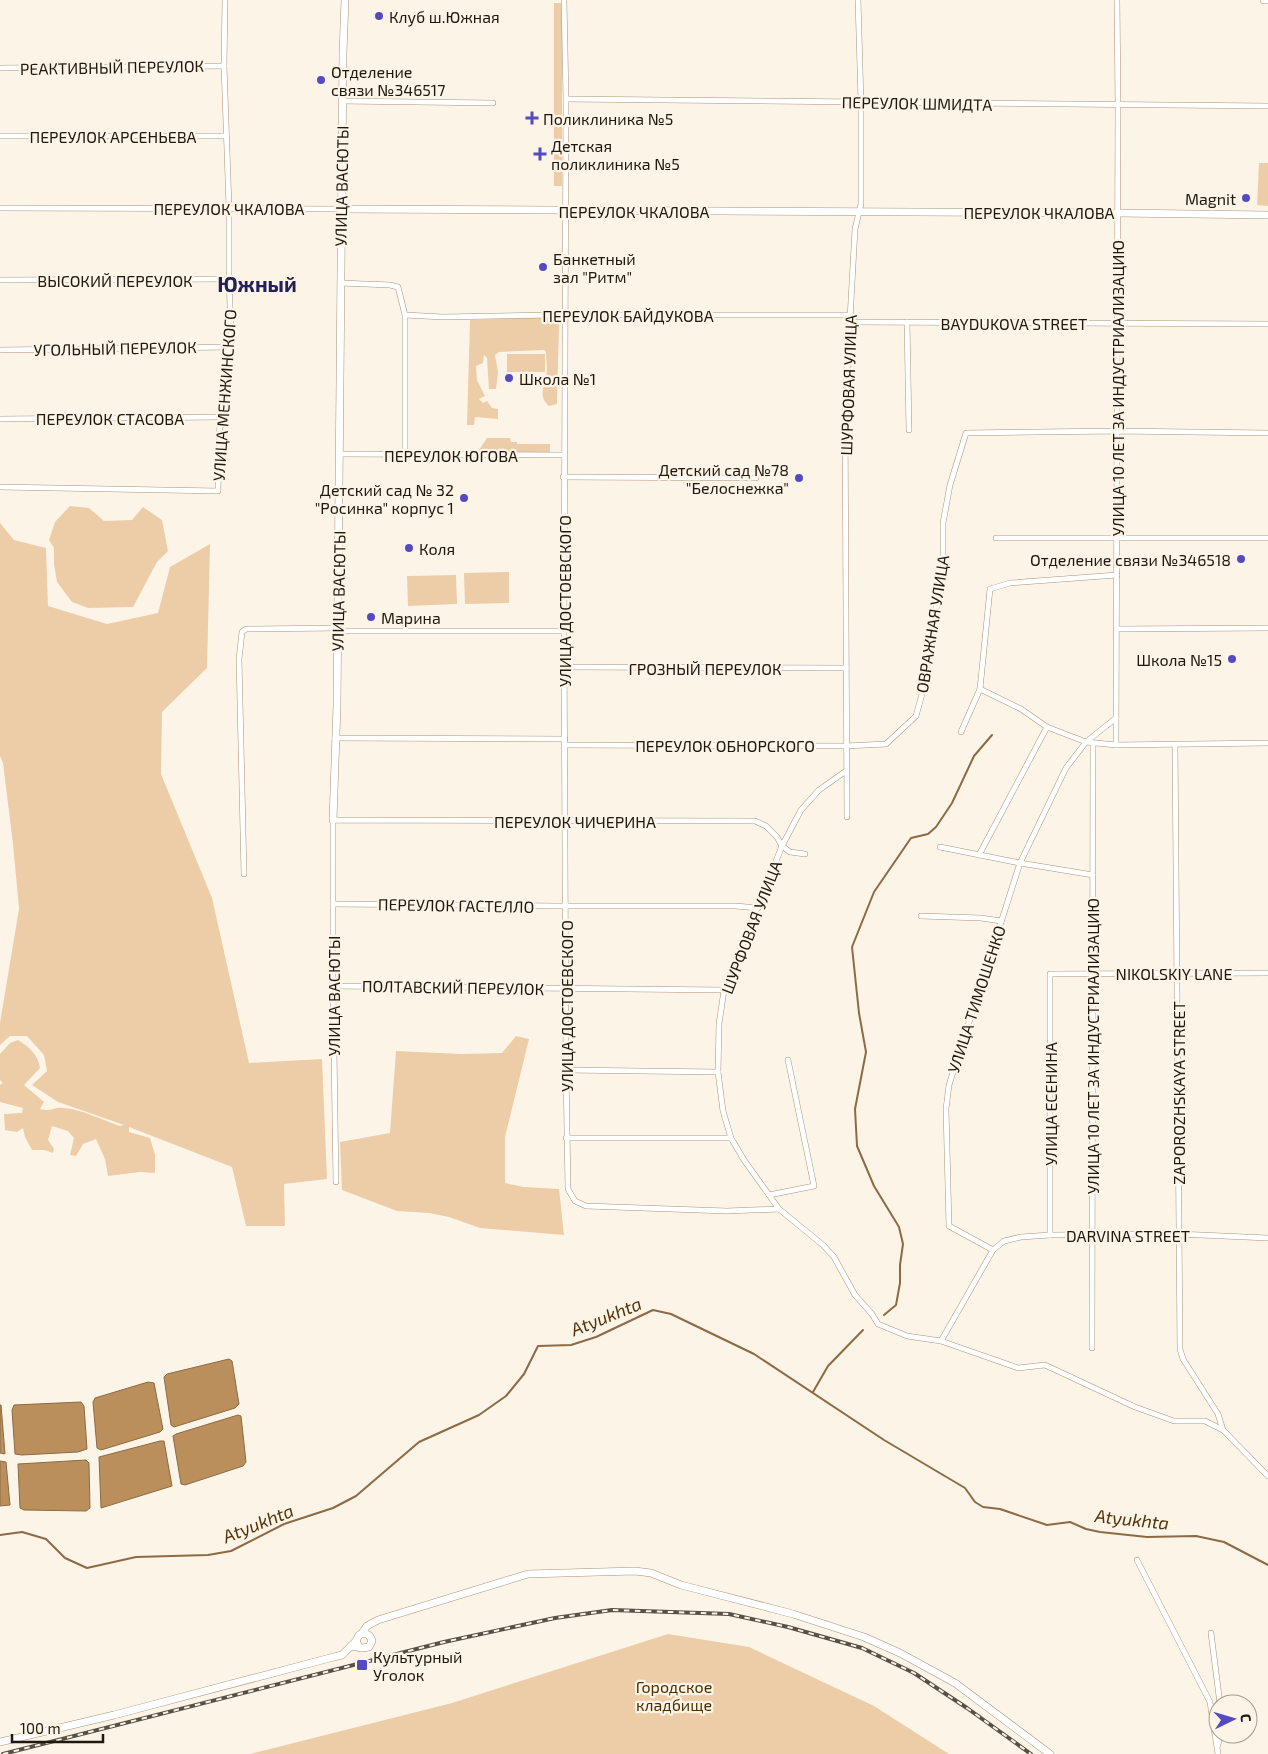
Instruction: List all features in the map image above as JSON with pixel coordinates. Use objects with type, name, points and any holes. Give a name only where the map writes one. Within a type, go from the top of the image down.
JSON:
[{"type":"street","name":"УЛИЦА МЕНЖИНСКОГО","points":[[0,488],[218,491],[220,417],[231,332],[224,0]]},
{"type":"street","name":"УЛИЦА ВАСЮТЫ","points":[[336,1182],[333,820],[337,630],[342,101],[345,0]]},
{"type":"street","name":"УЛИЦА ДОСТОЕВСКОГО","points":[[564,0],[566,99],[563,477],[567,989],[566,1138],[568,1189],[575,1201],[586,1206],[727,1211],[779,1209]]},
{"type":"street","name":"ШУРФОВАЯ УЛИЦА","points":[[847,817],[845,409],[856,229],[861,204],[858,0]]},
{"type":"street","name":"УЛИЦА 10 ЛЕТ ЗА ИНДУСТРИАЛИЗАЦИЮ","points":[[1116,745],[1117,0]]},
{"type":"street","name":"РЕАКТИВНЫЙ ПЕРЕУЛОК","points":[[0,68],[224,66]]},
{"type":"street","name":"ПЕРЕУЛОК ШМИДТА","points":[[566,99],[1268,106]]},
{"type":"street","points":[[342,101],[493,103]]},
{"type":"street","name":"ПЕРЕУЛОК АРСЕНЬЕВА","points":[[0,136],[226,136]]},
{"type":"street","name":"ПЕРЕУЛОК ЧКАЛОВА","points":[[0,208],[1118,212],[1268,215]]},
{"type":"street","name":"ВЫСОКИЙ ПЕРЕУЛОК","points":[[0,280],[229,279]]},
{"type":"street","points":[[340,283],[398,287],[405,315],[405,456]]},
{"type":"street","name":"ПЕРЕУЛОК БАЙДУКОВА","points":[[405,315],[443,317],[565,315],[852,316]]},
{"type":"street","name":"BAYDUKOVA STREET","points":[[851,322],[1268,324]]},
{"type":"street","points":[[907,322],[908,430]]},
{"type":"street","name":"УГОЛЬНЫЙ ПЕРЕУЛОК","points":[[0,350],[230,347]]},
{"type":"street","name":"ПЕРЕУЛОК СТАСОВА","points":[[0,419],[220,417]]},
{"type":"street","points":[[1117,432],[1268,433]]},
{"type":"street","name":"ОВРАЖНАЯ УЛИЦА","points":[[886,744],[916,716],[922,694],[943,568],[943,523],[950,484],[966,433],[1117,432]]},
{"type":"street","name":"ПЕРЕУЛОК ЮГОВА","points":[[339,454],[405,456],[564,455]]},
{"type":"street","points":[[563,477],[756,478]]},
{"type":"street","points":[[996,538],[1268,538]]},
{"type":"street","points":[[961,732],[980,689],[990,589],[1010,583],[1117,575]]},
{"type":"street","points":[[1117,629],[1268,628]]},
{"type":"street","points":[[244,874],[239,659],[242,632],[246,629],[564,630]]},
{"type":"street","name":"ГРОЗНЫЙ ПЕРЕУЛОК","points":[[564,667],[846,668]]},
{"type":"street","points":[[980,689],[1021,709],[1047,727],[1093,744],[1268,743]]},
{"type":"street","name":"УЛИЦА ТИМОШЕНКО","points":[[993,1250],[949,1226],[947,1102],[949,1085],[1020,863],[1066,768],[1086,742],[1116,718]]},
{"type":"street","points":[[979,855],[1047,727]]},
{"type":"street","name":"ПЕРЕУЛОК ОБНОРСКОГО","points":[[335,738],[846,746],[886,744]]},
{"type":"street","name":"УЛИЦА 10 ЛЕТ ЗА ИНДУСТРИАЛИЗАЦИЮ","points":[[1092,1348],[1093,744]]},
{"type":"street","name":"ZAPOROZHSKAYA STREET","points":[[1175,744],[1180,1349],[1183,1359],[1218,1414],[1223,1430]]},
{"type":"street","name":"ШУРФОВАЯ УЛИЦА","points":[[846,771],[819,790],[801,810],[782,846],[724,990],[719,1024],[718,1072],[723,1111],[731,1138],[768,1195],[779,1209],[823,1245],[834,1257],[856,1295],[878,1324],[907,1336],[941,1341]]},
{"type":"street","name":"ПЕРЕУЛОК ЧИЧЕРИНА","points":[[333,820],[755,821],[766,826],[777,837],[782,846]]},
{"type":"street","points":[[782,846],[790,852],[805,854]]},
{"type":"street","points":[[940,847],[1093,875]]},
{"type":"street","name":"ПЕРЕУЛОК ГАСТЕЛЛО","points":[[333,904],[735,906],[758,908]]},
{"type":"street","points":[[921,916],[981,918],[1001,922]]},
{"type":"street","name":"NIKOLSKIY LANE","points":[[1050,974],[1268,973]]},
{"type":"street","name":"УЛИЦА ЕСЕНИНА","points":[[1050,974],[1050,1235]]},
{"type":"street","name":"ПОЛТАВСКИЙ ПЕРЕУЛОК","points":[[333,986],[724,990]]},
{"type":"street","points":[[768,1195],[814,1186],[788,1060]]},
{"type":"street","points":[[566,1070],[718,1072]]},
{"type":"street","points":[[566,1138],[731,1138]]},
{"type":"street","name":"DARVINA STREET","points":[[993,1250],[1004,1242],[1021,1237],[1050,1235],[1178,1234],[1268,1238]]},
{"type":"street","points":[[993,1250],[941,1341],[1018,1368],[1045,1366],[1135,1407],[1174,1421],[1205,1421],[1223,1430],[1268,1476]]},
{"type":"street","points":[[1136,1560],[1210,1702],[1218,1752]]},
{"type":"street","points":[[356,1645],[369,1647],[372,1641],[366,1634],[367,1626],[373,1622],[528,1574],[635,1571],[651,1573],[681,1585],[784,1612],[864,1637],[900,1653],[954,1683],[1050,1754]]},
{"type":"street","points":[[1211,1633],[1219,1694]]},
{"type":"street","points":[[0,1742],[130,1711],[342,1655],[356,1645],[359,1635],[366,1634]]},
{"type":"green space","points":[[554,3],[562,3],[562,186],[554,186]]},
{"type":"green space","points":[[1259,163],[1268,163],[1268,206],[1257,205]]},
{"type":"green space","points":[[552,317],[559,323],[557,404],[549,406],[543,395],[547,370],[546,352],[544,350],[499,352],[495,355],[498,372],[496,389],[489,389],[487,358],[484,355],[483,363],[476,366],[477,380],[485,396],[479,399],[483,403],[487,401],[492,408],[498,409],[498,419],[475,417],[474,425],[467,425],[470,320]]},
{"type":"green space","points":[[507,354],[545,354],[545,372],[507,372]]},
{"type":"green space","points":[[487,438],[510,438],[511,442],[517,442],[517,444],[550,444],[550,453],[477,453]]},
{"type":"green space","points":[[70,506],[89,508],[104,521],[132,520],[143,507],[162,520],[168,551],[157,562],[133,607],[88,608],[72,602],[57,582],[54,548],[49,540],[55,522]]},
{"type":"green space","points":[[0,523],[14,540],[46,548],[48,606],[107,624],[158,613],[170,567],[210,544],[207,668],[162,712],[161,774],[212,898],[249,1063],[322,1059],[327,1179],[284,1184],[285,1226],[246,1226],[232,1167],[129,1127],[129,1132],[150,1138],[155,1155],[155,1173],[140,1172],[108,1176],[105,1159],[96,1139],[83,1144],[76,1156],[70,1155],[74,1138],[68,1131],[52,1126],[48,1140],[54,1149],[53,1153],[44,1150],[32,1150],[25,1137],[23,1128],[17,1132],[5,1130],[4,1114],[22,1113],[23,1108],[0,1102],[0,1085],[3,1083],[0,1080],[0,1054],[10,1043],[18,1040],[32,1051],[39,1063],[40,1068],[24,1085],[44,1102],[40,1109],[70,1109],[120,1126],[124,1125],[58,1102],[32,1085],[47,1071],[44,1055],[27,1036],[10,1036],[0,1045],[0,1023],[19,909],[3,763],[0,756]]},
{"type":"green space","points":[[509,572],[509,603],[465,604],[464,573]]},
{"type":"green space","points":[[456,575],[457,604],[408,606],[407,576]]},
{"type":"green space","points":[[516,1036],[529,1039],[505,1137],[505,1183],[524,1187],[559,1189],[564,1235],[480,1228],[449,1217],[429,1213],[397,1211],[342,1190],[340,1142],[390,1133],[396,1051],[461,1054],[502,1053]]},
{"type":"green space","name":"Городское кладбище","points":[[668,1634],[749,1647],[874,1706],[949,1754],[250,1754],[452,1703]]},
{"type":"shaded area","points":[[229,1359],[232,1361],[239,1404],[235,1408],[174,1427],[171,1425],[164,1377],[167,1374]]},
{"type":"shaded area","points":[[148,1382],[154,1383],[163,1429],[160,1432],[101,1450],[97,1448],[93,1402],[95,1398]]},
{"type":"shaded area","points":[[81,1402],[84,1406],[87,1449],[78,1452],[15,1454],[12,1410],[14,1405]]},
{"type":"shaded area","points":[[1,1405],[5,1454],[0,1453]]},
{"type":"shaded area","points":[[238,1415],[241,1416],[246,1462],[243,1466],[185,1485],[181,1484],[173,1436]]},
{"type":"shaded area","points":[[164,1441],[172,1486],[101,1508],[99,1457]]},
{"type":"shaded area","points":[[86,1460],[89,1463],[90,1508],[86,1511],[24,1510],[20,1508],[18,1464]]},
{"type":"shaded area","points":[[0,1461],[6,1462],[10,1505],[0,1506]]},
{"type":"waterway","points":[[884,1315],[896,1305],[903,1244],[899,1227],[874,1186],[857,1146],[855,1109],[866,1052],[859,1013],[852,947],[874,892],[911,838],[928,834],[936,827],[952,803],[974,756],[992,735]]},
{"type":"waterway","name":"Atyukhta","points":[[0,1535],[22,1532],[46,1539],[65,1558],[87,1568],[136,1557],[208,1555],[231,1551],[284,1524],[333,1508],[356,1496],[419,1442],[479,1415],[506,1396],[524,1374],[538,1346],[571,1345],[596,1337],[653,1310],[671,1314],[754,1354],[884,1440],[965,1488],[975,1502],[983,1507],[1000,1509],[1047,1525],[1070,1522],[1086,1529],[1100,1532],[1147,1537],[1196,1536],[1224,1542],[1268,1565]]},
{"type":"waterway","points":[[813,1392],[828,1366],[863,1330]]},
{"type":"railway","points":[[3,1754],[444,1642],[555,1618],[612,1610],[729,1614],[788,1627],[862,1648],[914,1673],[1031,1754]]},
{"type":"place","name":"Клуб ш.Южная","points":[[379,16]]},
{"type":"place","name":"Отделение связи №346517","points":[[321,80]]},
{"type":"place","name":"Поликлиника №5","points":[[532,118]]},
{"type":"place","name":"Детская поликлиника №5","points":[[540,154]]},
{"type":"place","name":"Magnit","points":[[1246,198]]},
{"type":"place","name":"Банкетный зал \"Ритм\"","points":[[543,267]]},
{"type":"place","name":"Школа №1","points":[[509,378]]},
{"type":"place","name":"Детский сад №78 \"Белоснежка\"","points":[[799,478]]},
{"type":"place","name":"Детский сад № 32 \"Росинка\" корпус 1","points":[[464,498]]},
{"type":"place","name":"Коля","points":[[409,548]]},
{"type":"place","name":"Отделение связи №346518","points":[[1241,559]]},
{"type":"place","name":"Марина","points":[[371,617]]},
{"type":"place","name":"Школа №15","points":[[1232,659]]},
{"type":"place","name":"Культурный Уголок","points":[[362,1665]]},
{"type":"district","name":"Южный","points":[[257,283]]}]
